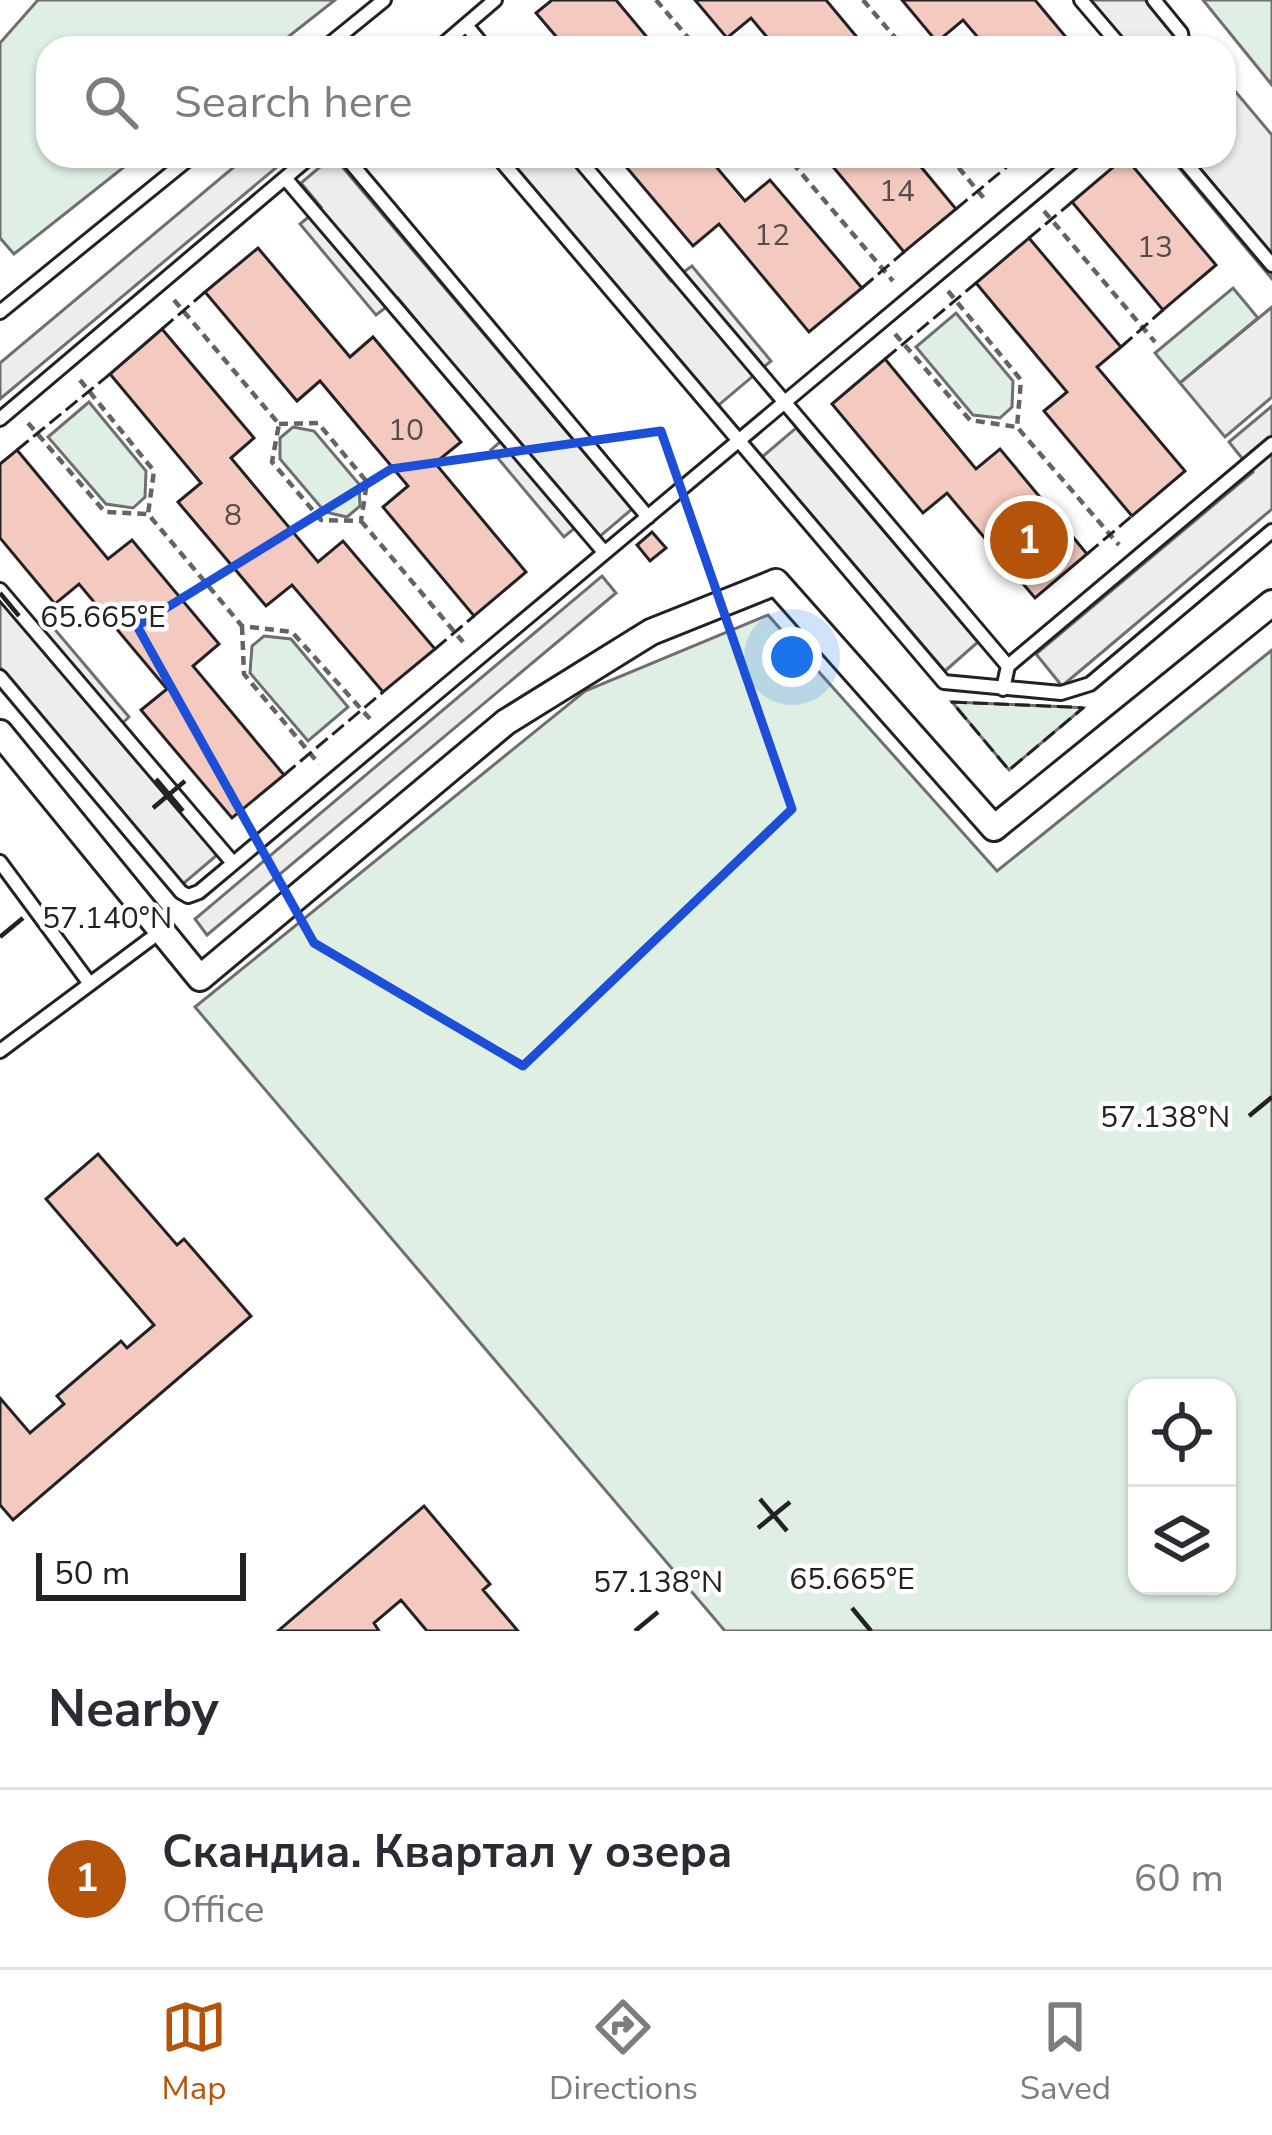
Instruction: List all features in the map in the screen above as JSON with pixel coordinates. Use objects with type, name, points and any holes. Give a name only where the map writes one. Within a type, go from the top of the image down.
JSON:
[{"type":"street","points":[[0,734],[200,978],[506,722],[651,632],[776,582],[994,828],[1272,603]]},
{"type":"lane","points":[[340,36],[384,0]]},
{"type":"lane","points":[[453,36],[495,0]]},
{"type":"lane","points":[[1081,0],[1112,36]]},
{"type":"lane","points":[[1154,0],[1181,36]]},
{"type":"lane","points":[[466,25],[475,36]]},
{"type":"lane","points":[[0,312],[177,168]]},
{"type":"lane","points":[[0,419],[297,168]]},
{"type":"lane","points":[[355,168],[648,517]]},
{"type":"lane","points":[[507,168],[944,682],[1061,693],[1090,684],[1272,531]]},
{"type":"lane","points":[[586,168],[1008,666]]},
{"type":"lane","points":[[0,677],[181,892],[188,896],[199,892],[1065,168]]},
{"type":"lane","points":[[1190,168],[1272,265]]},
{"type":"lane","points":[[285,178],[604,552]]},
{"type":"lane","points":[[1003,689],[1008,666],[1272,444]]},
{"type":"lane","points":[[0,590],[233,863]]},
{"type":"lane","points":[[0,862],[90,984]]},
{"type":"lane","points":[[0,1051],[162,931]]},
{"type":"path","points":[[656,0],[687,36]]},
{"type":"path","points":[[863,0],[894,36]]},
{"type":"path","points":[[798,168],[892,281]]},
{"type":"path","points":[[959,168],[987,202]]},
{"type":"path","points":[[1040,207],[1154,342]]},
{"type":"path","points":[[944,287],[1021,380],[1017,427]]},
{"type":"path","points":[[174,300],[279,424]]},
{"type":"path","points":[[892,331],[970,420],[1017,427],[1126,553]]},
{"type":"path","points":[[80,380],[154,471],[148,514]]},
{"type":"path","points":[[279,424],[310,422],[323,428],[367,482],[361,521]]},
{"type":"path","points":[[28,423],[105,512],[148,514],[242,626],[244,674],[319,764]]},
{"type":"path","points":[[279,424],[272,454],[276,468],[321,520],[361,521],[464,642]]},
{"type":"path","points":[[242,626],[292,632],[371,720]]},
{"type":"highlighted area","points":[[661,431],[792,809],[523,1066],[314,943],[137,626],[391,469]]},
{"type":"green space","points":[[38,0],[335,0],[289,36],[36,36],[36,168],[123,168],[14,254],[0,238],[0,43]]},
{"type":"green space","points":[[1203,0],[1272,0],[1272,85],[1236,36]]},
{"type":"green space","points":[[1233,288],[1258,318],[1180,383],[1155,353]]},
{"type":"green space","points":[[956,313],[1013,381],[1012,407],[1000,418],[973,415],[916,347]]},
{"type":"green space","points":[[89,402],[146,471],[145,497],[133,508],[106,504],[48,437]]},
{"type":"green space","points":[[293,427],[314,431],[359,484],[360,506],[347,517],[325,512],[280,459],[280,438]]},
{"type":"green space","points":[[768,615],[997,871],[1272,650],[1272,1631],[725,1631],[195,1007],[585,691]]},
{"type":"green space","points":[[264,636],[291,639],[348,707],[308,741],[250,673],[252,646]]},
{"type":"green space","points":[[952,702],[1070,707],[1083,708],[1009,770]]},
{"type":"shaded area","points":[[1087,0],[1145,0],[1175,36],[1117,36]]},
{"type":"shaded area","points":[[1236,92],[1272,135],[1272,279],[1179,168],[1236,168]]},
{"type":"shaded area","points":[[233,168],[276,168],[0,399],[0,363]]},
{"type":"shaded area","points":[[319,168],[343,168],[632,509],[598,538],[583,521],[564,537],[491,450],[510,433],[398,298],[376,315],[300,224],[321,207],[301,183]]},
{"type":"shaded area","points":[[513,168],[577,168],[671,281],[692,266],[771,361],[714,409]]},
{"type":"shaded area","points":[[1272,307],[1272,397],[1225,437],[1180,383]]},
{"type":"shaded area","points":[[1272,406],[1272,509],[1062,686],[1036,654],[1253,472],[1229,442]]},
{"type":"shaded area","points":[[796,428],[978,642],[945,671],[762,457]]},
{"type":"shaded area","points":[[602,576],[616,593],[207,935],[195,919]]},
{"type":"shaded area","points":[[0,598],[29,632],[46,619],[129,717],[113,732],[217,855],[183,884],[0,667]]},
{"type":"building","points":[[552,0],[616,0],[646,36],[556,36],[536,13]]},
{"type":"building","points":[[695,0],[826,0],[856,36],[766,36],[751,18],[725,36]]},
{"type":"building","points":[[902,0],[1035,0],[1065,36],[977,36],[963,20],[944,36],[932,36]]},
{"type":"building","points":[[627,168],[717,168],[745,201],[770,180],[862,288],[809,332],[719,224],[693,246]]},
{"type":"building","points":[[834,168],[922,168],[956,209],[904,252]]},
{"type":"building","points":[[1112,168],[1134,168],[1216,265],[1163,310],[1072,202]]},
{"type":"building","points":[[1029,238],[1121,347],[1097,367],[1185,471],[1132,516],[1044,411],[1067,392],[976,283]]},
{"type":"building","points":[[258,248],[350,357],[373,337],[461,442],[435,463],[526,572],[474,616],[383,507],[408,486],[320,381],[297,401],[205,292]]},
{"type":"building","points":[[162,329],[254,438],[231,458],[318,562],[343,541],[435,649],[383,692],[292,585],[266,606],[178,502],[201,483],[110,374]]},
{"type":"building","points":[[885,359],[976,469],[1000,449],[1087,554],[1035,598],[947,493],[923,513],[832,404]]},
{"type":"building","points":[[17,450],[108,559],[132,540],[219,644],[193,666],[284,775],[232,818],[141,710],[167,689],[79,584],[55,604],[0,538],[0,464]]},
{"type":"building","points":[[652,532],[666,548],[650,561],[637,545]]},
{"type":"building","points":[[98,1154],[177,1245],[184,1239],[251,1316],[13,1520],[0,1505],[0,1398],[30,1433],[64,1404],[57,1396],[121,1341],[127,1348],[154,1325],[46,1199]]},
{"type":"building","points":[[424,1506],[490,1584],[483,1590],[518,1631],[427,1631],[401,1600],[374,1623],[379,1631],[278,1631]]},
{"type":"fence","points":[[956,209],[1006,168]]},
{"type":"fence","points":[[1029,238],[1072,202]]},
{"type":"fence","points":[[862,288],[904,252]]},
{"type":"fence","points":[[885,359],[976,283]]},
{"type":"fence","points":[[162,329],[205,292]]},
{"type":"fence","points":[[1121,347],[1163,310]]},
{"type":"fence","points":[[17,450],[110,374]]},
{"type":"fence","points":[[1087,554],[1132,516]]},
{"type":"fence","points":[[435,649],[474,616]]},
{"type":"fence","points":[[284,775],[383,692]]},
{"type":"fence","points":[[952,702],[1070,707],[1083,708],[1009,770],[952,702]]},
{"type":"place","name":"Скандиа. Квартал у озера","points":[[1029,540]]}]
